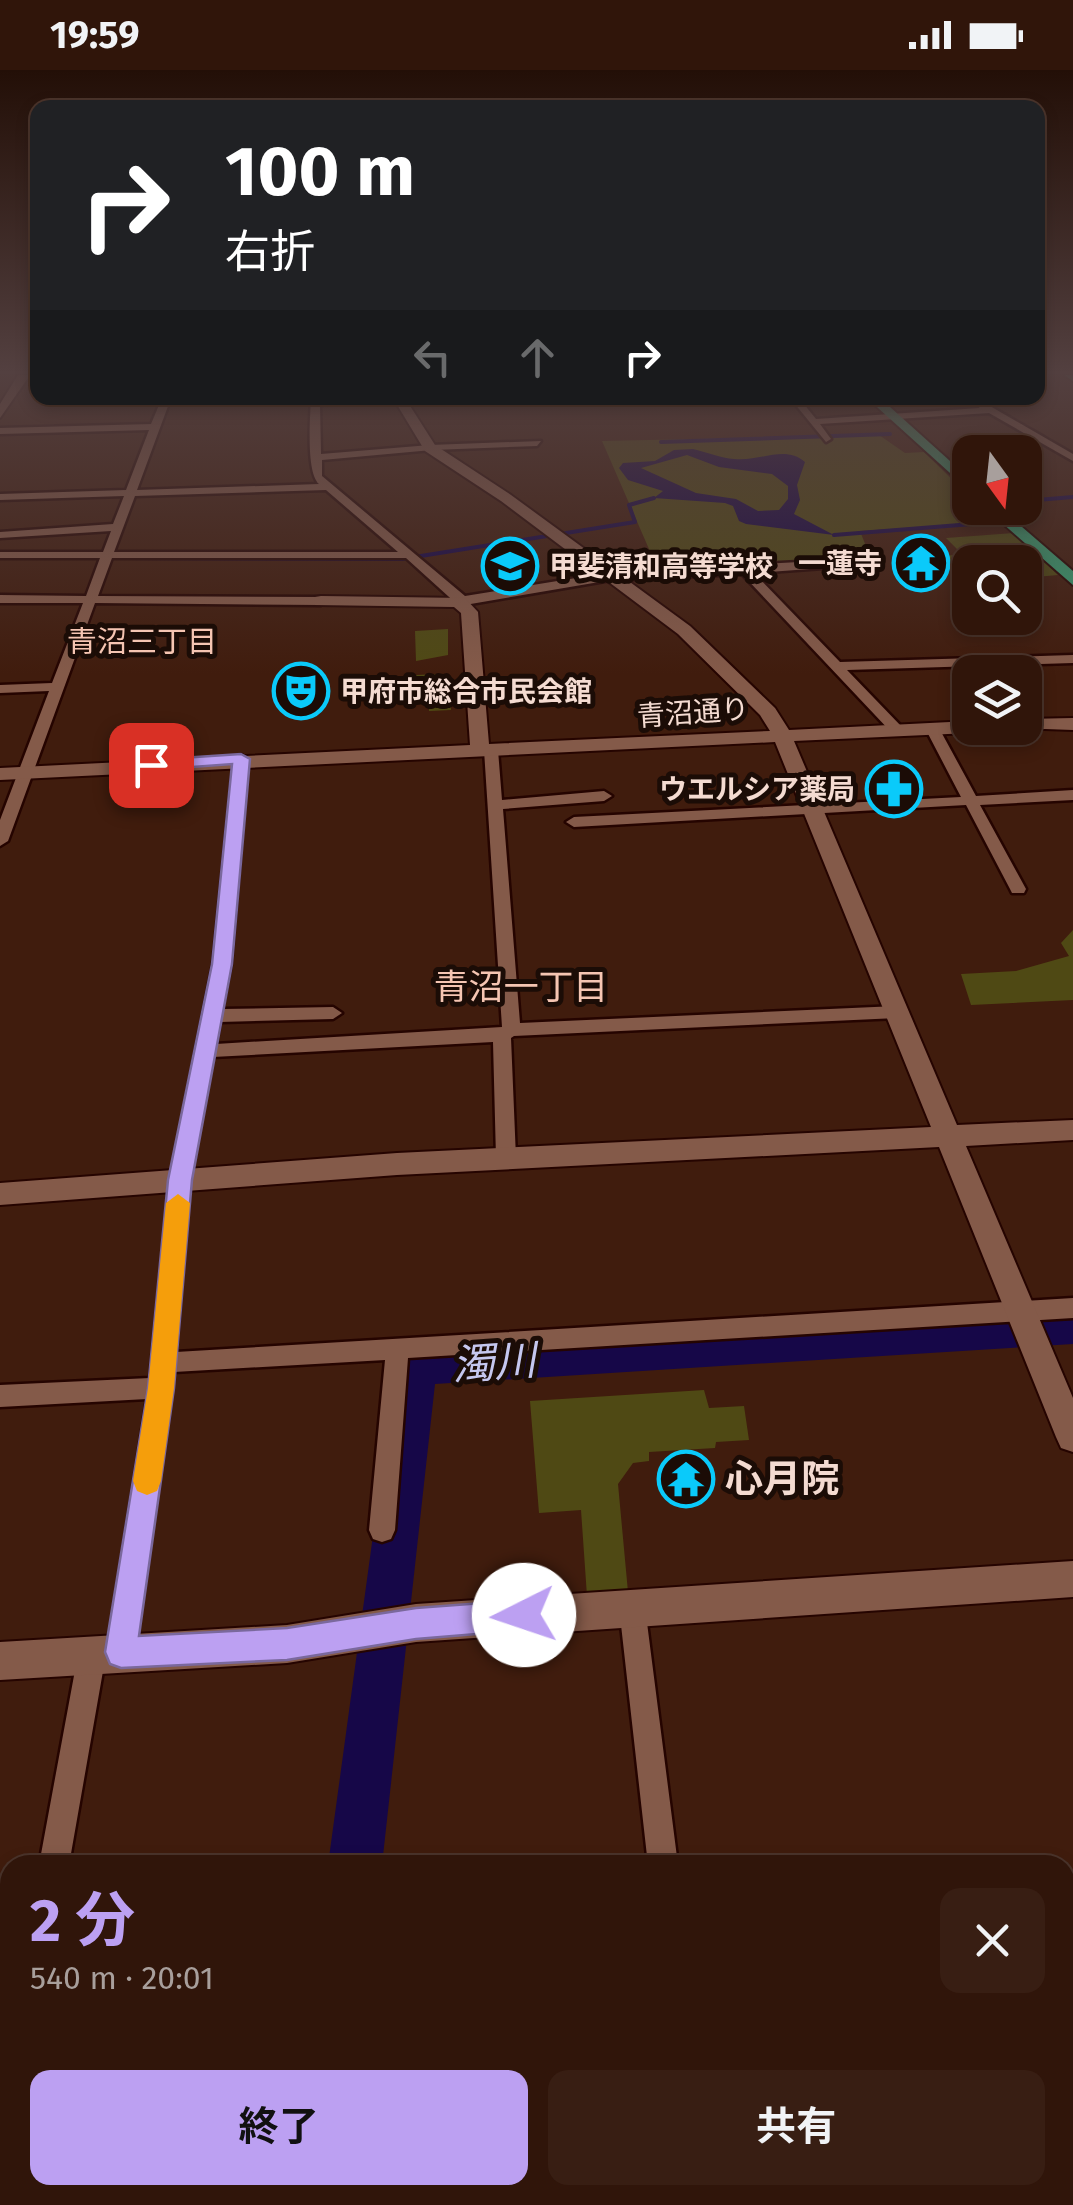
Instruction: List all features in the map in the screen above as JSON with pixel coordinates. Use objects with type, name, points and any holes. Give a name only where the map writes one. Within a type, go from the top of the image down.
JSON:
[{"type":"main road","points":[[1011,525],[1073,580]]},
{"type":"street","points":[[0,840],[139,475]]},
{"type":"street","points":[[317,475],[469,612],[494,805],[507,1032],[506,1158]]},
{"type":"street","points":[[470,475],[684,630],[768,712],[781,734],[898,1012],[945,1137],[1073,1437]]},
{"type":"street","points":[[0,497],[330,486]]},
{"type":"street","points":[[0,535],[119,527]]},
{"type":"street","points":[[0,555],[411,557]]},
{"type":"street","points":[[0,599],[461,601],[615,577],[874,562]]},
{"type":"street","points":[[744,569],[896,729]]},
{"type":"street","points":[[834,666],[1073,659]]},
{"type":"street","points":[[0,689],[58,687]]},
{"type":"street","points":[[1042,725],[1073,724]]},
{"type":"street","name":"青沼通り","points":[[0,774],[241,759],[952,727]]},
{"type":"street","points":[[932,728],[1018,889]]},
{"type":"street","points":[[56,1855],[107,1653],[161,1388],[180,1180],[207,1051],[226,930],[241,759]]},
{"type":"street","points":[[574,822],[1073,795]]},
{"type":"street","points":[[494,805],[604,796]]},
{"type":"street","points":[[207,1051],[898,1012]]},
{"type":"street","points":[[213,1016],[333,1013]]},
{"type":"street","points":[[0,1194],[506,1158],[1073,1130]]},
{"type":"street","points":[[161,1363],[398,1350],[1027,1328],[1073,1308]]},
{"type":"street","points":[[382,1530],[398,1350]]},
{"type":"street","points":[[0,1396],[161,1388]]},
{"type":"street","points":[[0,1661],[287,1644],[416,1623],[1073,1579]]},
{"type":"street","points":[[632,1607],[661,1855]]},
{"type":"shaded area","points":[[617,475],[947,475],[952,479],[952,525],[860,531],[871,559],[659,572]]},
{"type":"shaded area","points":[[624,475],[656,475],[696,493],[736,499],[758,511],[779,510],[788,499],[788,486],[773,475],[801,475],[797,485],[800,500],[794,514],[834,535],[746,524],[739,521],[733,506],[725,503],[654,498],[663,491],[628,480]]},
{"type":"shaded area","points":[[1014,533],[1027,545],[953,545],[946,538]]},
{"type":"shaded area","points":[[1042,560],[1058,575],[1042,576]]},
{"type":"shaded area","points":[[448,629],[448,655],[416,661],[415,631]]},
{"type":"shaded area","points":[[439,674],[449,679],[451,710],[429,711],[429,692],[416,692],[416,675]]},
{"type":"shaded area","points":[[1073,930],[1073,1000],[971,1005],[961,974],[1016,971],[1069,956],[1061,943]]},
{"type":"shaded area","points":[[704,1390],[709,1408],[744,1406],[749,1440],[716,1442],[715,1448],[649,1452],[649,1461],[633,1463],[618,1484],[628,1592],[587,1596],[581,1510],[539,1513],[530,1401]]},
{"type":"waterway","points":[[1042,500],[1073,497]]},
{"type":"waterway","points":[[128,558],[402,559],[635,522],[629,505],[654,498]]},
{"type":"waterway","points":[[834,535],[959,525]]},
{"type":"waterway","name":"濁川","points":[[356,1855],[416,1367],[1073,1327]]},
{"type":"slow traffic","points":[[147,1481],[161,1388],[178,1203]]},
{"type":"place","name":"一蓮寺","points":[[921,563]]},
{"type":"place","name":"甲斐清和高等学校","points":[[510,566]]},
{"type":"place","name":"甲府市総合市民会館","points":[[301,691]]},
{"type":"place","name":"ウエルシア薬局","points":[[894,789]]},
{"type":"place","name":"心月院","points":[[686,1479]]},
{"type":"district","name":"青沼三丁目","points":[[142,642]]},
{"type":"district","name":"青沼一丁目","points":[[521,987]]},
{"type":"route","points":[[151,765],[241,759],[222,964],[180,1180],[161,1388],[121,1652],[287,1644],[416,1623],[524,1615]]}]
